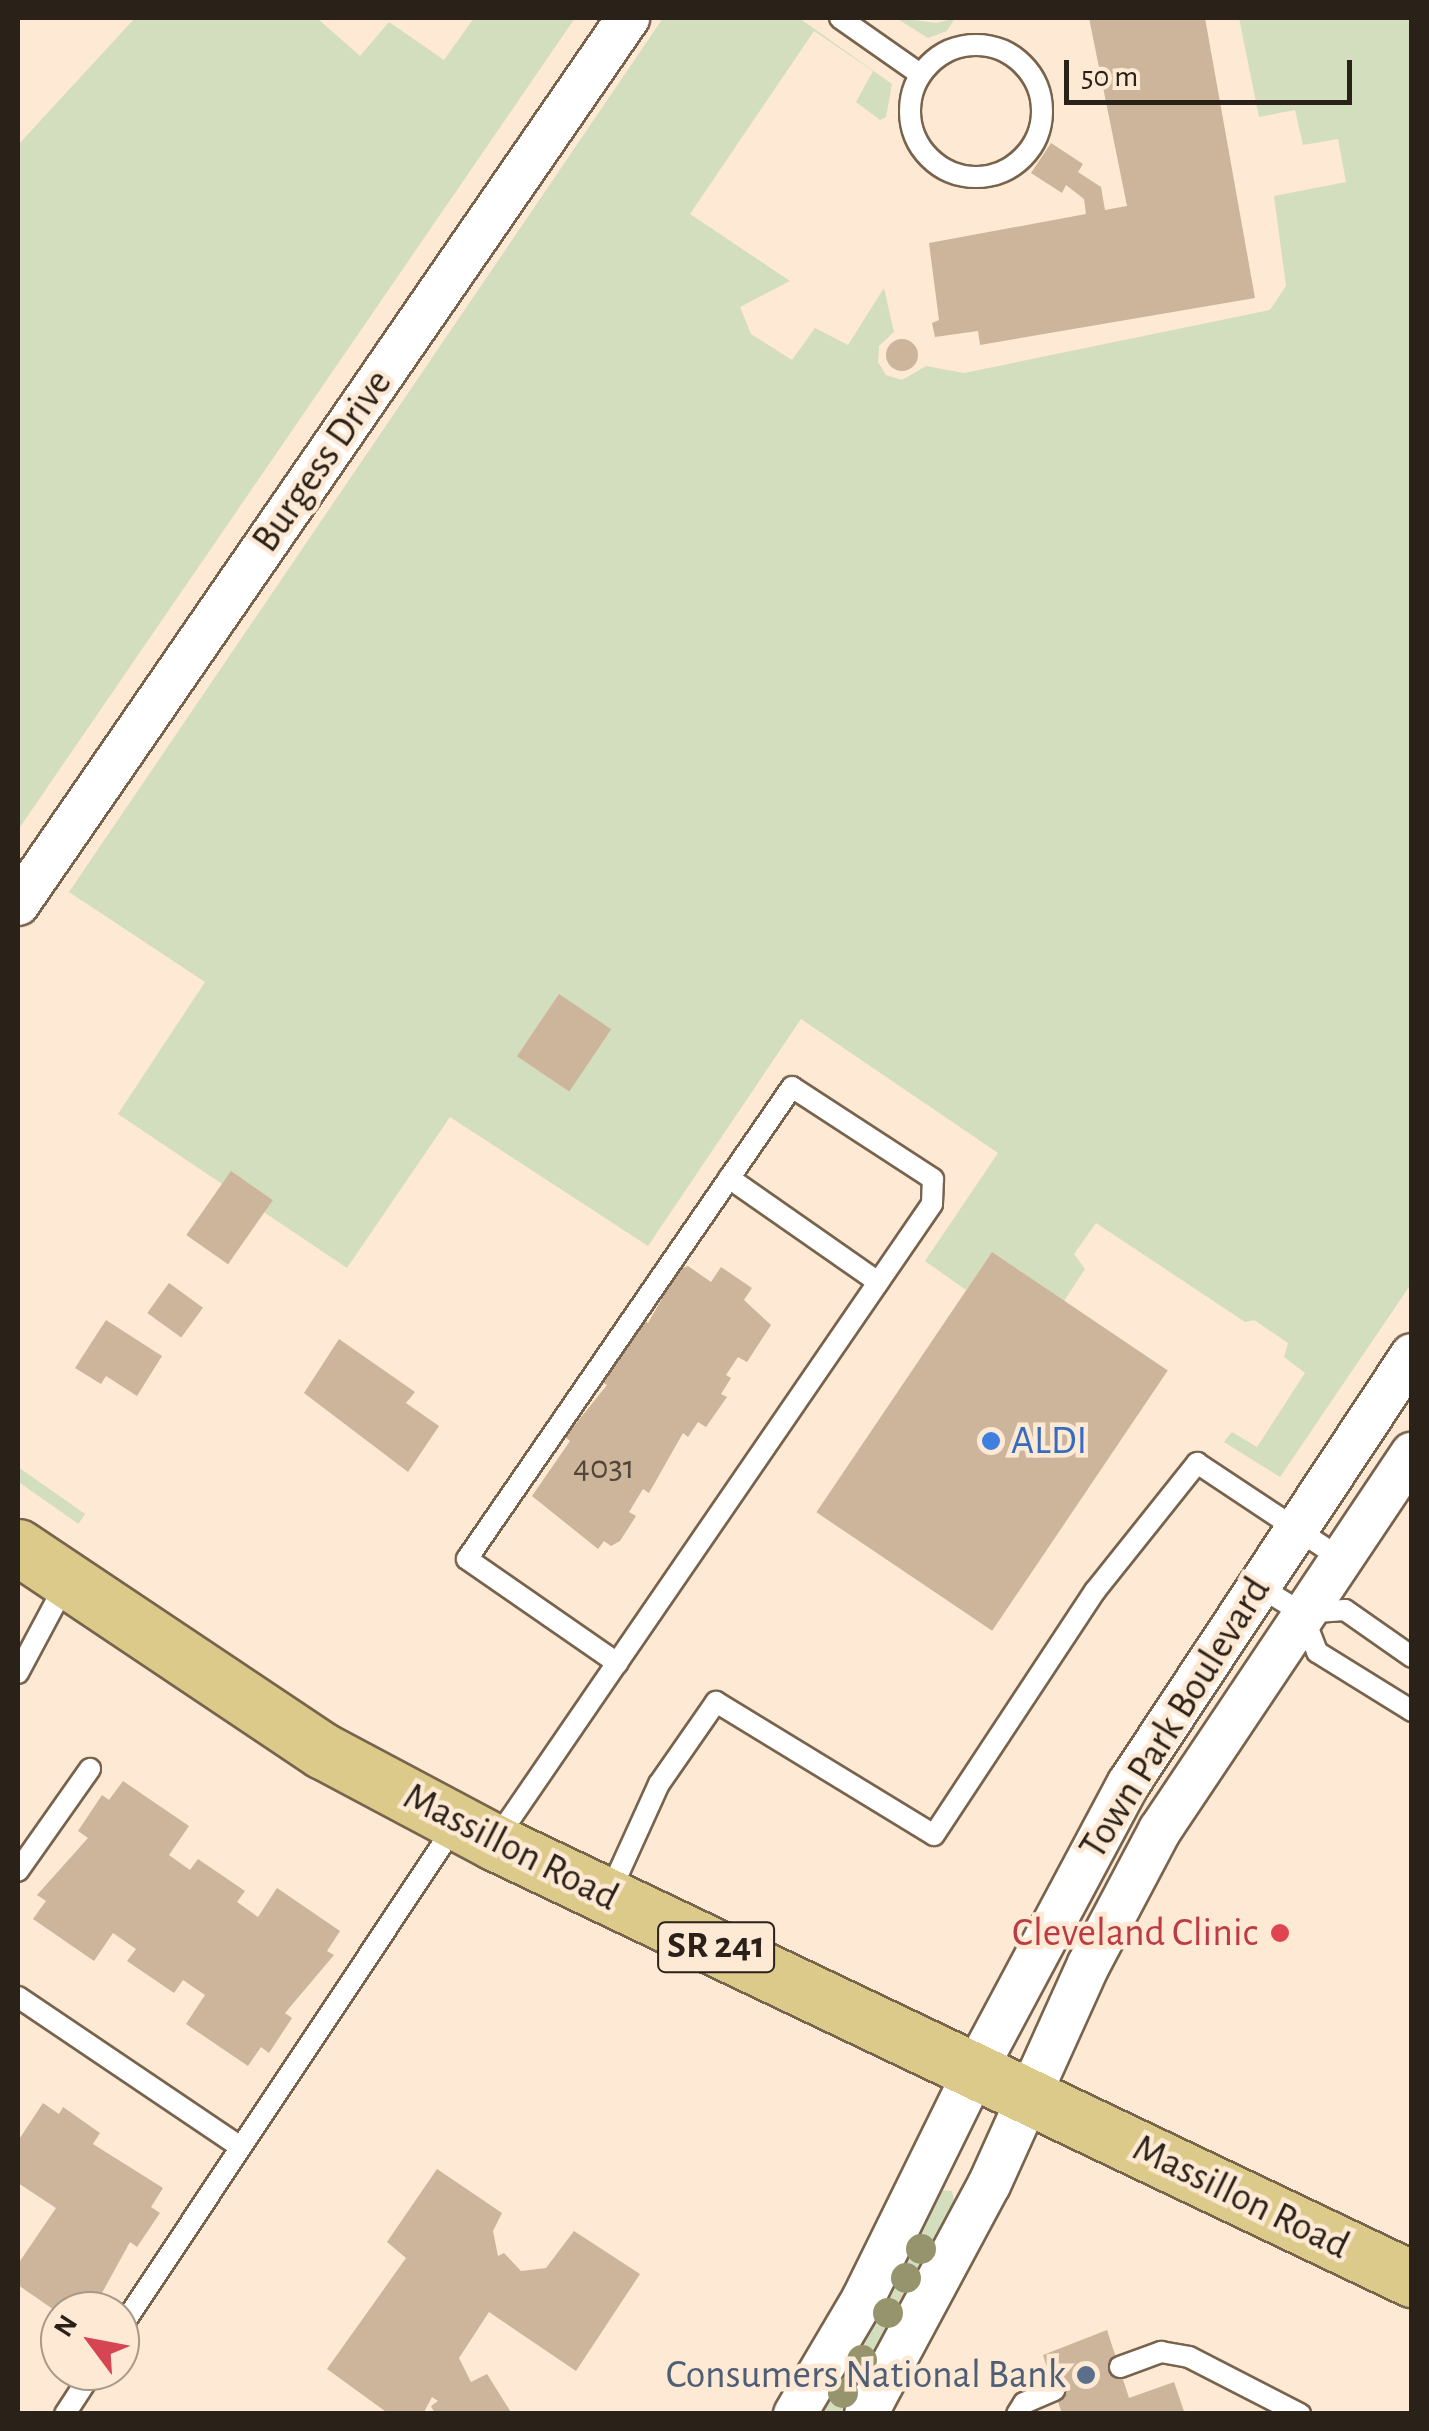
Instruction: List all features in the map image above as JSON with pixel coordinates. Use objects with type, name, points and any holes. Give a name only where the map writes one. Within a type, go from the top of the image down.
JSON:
[{"type":"main road","name":"Massillon Road","points":[[18,1547],[323,1750],[475,1832],[1412,2279]]},
{"type":"street","name":"Burgess Drive","points":[[18,904],[628,18]]},
{"type":"street","name":"Town Park Boulevard","points":[[795,2414],[872,2282],[976,2069],[1129,1784],[1256,1584],[1412,1355]]},
{"type":"street","name":"Town Park Boulevard","points":[[866,2414],[935,2291],[1152,1844],[1302,1613],[1412,1454]]},
{"type":"lane","points":[[840,18],[920,74]]},
{"type":"lane","points":[[973,44],[1013,55],[1038,88],[1042,108],[1029,151],[991,176],[946,170],[928,157],[912,127],[912,93],[920,74],[952,48],[973,44]]},
{"type":"lane","points":[[140,2298],[239,2146],[475,1832],[617,1663],[932,1204],[932,1178],[792,1087],[468,1559],[617,1663]]},
{"type":"lane","points":[[729,1178],[878,1282]]},
{"type":"lane","points":[[608,1896],[659,1784],[716,1702],[934,1835],[1095,1591],[1197,1463],[1340,1558]]},
{"type":"lane","points":[[18,1673],[67,1581]]},
{"type":"lane","points":[[1256,1584],[1302,1613],[1318,1652],[1412,1711]]},
{"type":"lane","points":[[1302,1613],[1346,1610],[1412,1657]]},
{"type":"lane","points":[[18,1870],[90,1768]]},
{"type":"lane","points":[[18,1997],[239,2146]]},
{"type":"lane","points":[[1120,2368],[1161,2352],[1189,2357],[1300,2414]]},
{"type":"lane","points":[[1020,2408],[1054,2390]]},
{"type":"lane","points":[[65,2414],[80,2391]]},
{"type":"green space","points":[[135,18],[317,18],[360,56],[389,22],[444,60],[474,18],[575,18],[18,830],[18,145]]},
{"type":"green space","points":[[663,18],[799,18],[892,84],[886,117],[880,120],[856,102],[873,71],[814,31],[690,214],[790,281],[740,307],[751,334],[792,360],[815,328],[848,345],[884,288],[894,332],[879,346],[878,362],[886,375],[902,380],[926,366],[964,373],[1270,310],[1286,286],[1274,196],[1346,182],[1338,139],[1303,145],[1295,110],[1259,117],[1239,18],[1411,18],[1411,1284],[1280,1477],[1224,1442],[1232,1432],[1257,1447],[1305,1373],[1284,1357],[1288,1343],[1254,1320],[1245,1322],[1096,1223],[1074,1254],[1085,1269],[1064,1301],[992,1252],[966,1290],[925,1261],[998,1153],[801,1019],[648,1246],[450,1117],[347,1268],[118,1114],[205,982],[69,892]]},
{"type":"green space","points":[[896,18],[937,23],[955,18],[947,31],[928,38]]},
{"type":"green space","points":[[18,1467],[85,1514],[78,1524],[18,1482]]},
{"type":"green space","points":[[938,2190],[952,2191],[955,2205],[876,2360],[844,2413],[816,2414]]},
{"type":"building","points":[[1089,18],[1205,18],[1255,298],[980,345],[978,331],[935,337],[932,323],[939,320],[929,243],[1086,214],[1084,199],[1066,185],[1062,193],[1031,173],[1051,143],[1083,164],[1078,172],[1101,187],[1105,210],[1127,206]]},
{"type":"building","points":[[902,339],[913,344],[918,355],[913,366],[902,371],[891,366],[886,355],[891,344]]},
{"type":"building","points":[[559,994],[611,1029],[569,1091],[517,1056]]},
{"type":"building","points":[[231,1171],[273,1200],[228,1264],[186,1235]]},
{"type":"building","name":"ALDI","points":[[992,1252],[1168,1371],[992,1631],[816,1512]]},
{"type":"building","points":[[688,1266],[711,1282],[721,1267],[752,1288],[744,1300],[771,1325],[747,1362],[738,1357],[726,1375],[731,1378],[721,1394],[727,1397],[706,1427],[698,1422],[688,1437],[683,1433],[649,1493],[643,1489],[629,1512],[636,1516],[620,1541],[611,1546],[604,1541],[598,1549],[532,1496],[570,1441],[565,1437],[607,1385],[601,1382],[643,1319],[648,1323],[679,1269]]},
{"type":"building","points":[[169,1283],[203,1308],[181,1338],[147,1313]]},
{"type":"building","points":[[106,1320],[162,1356],[137,1396],[106,1376],[101,1384],[75,1368]]},
{"type":"building","points":[[339,1339],[415,1392],[406,1403],[439,1426],[408,1472],[304,1393]]},
{"type":"building","points":[[123,1781],[189,1826],[169,1855],[190,1870],[198,1859],[245,1891],[237,1902],[258,1917],[277,1888],[340,1931],[327,1951],[334,1955],[285,2013],[292,2018],[269,2053],[261,2047],[248,2066],[186,2024],[205,1995],[183,1980],[174,1993],[127,1961],[136,1949],[113,1933],[94,1961],[33,1919],[46,1901],[37,1895],[88,1838],[78,1831],[102,1795],[109,1800]]},
{"type":"building","points":[[43,2103],[59,2114],[63,2107],[100,2133],[93,2144],[163,2188],[151,2207],[160,2213],[137,2247],[130,2242],[103,2291],[40,2291],[40,2300],[18,2285],[18,2264],[56,2208],[18,2183],[18,2141]]},
{"type":"building","points":[[437,2169],[502,2213],[493,2231],[498,2256],[504,2253],[521,2271],[546,2268],[574,2231],[640,2274],[576,2371],[489,2312],[459,2358],[471,2382],[487,2374],[512,2414],[435,2414],[431,2406],[438,2401],[432,2397],[423,2414],[389,2414],[327,2369],[406,2258],[387,2242]]},
{"type":"building","name":"Consumers National Bank","points":[[1107,2330],[1129,2398],[1174,2382],[1185,2414],[1062,2414],[1043,2355]]},
{"type":"place","name":"ALDI","points":[[991,1441]]},
{"type":"place","name":"Cleveland Clinic","points":[[1280,1933]]},
{"type":"place","name":"Consumers National Bank","points":[[1086,2375]]}]
